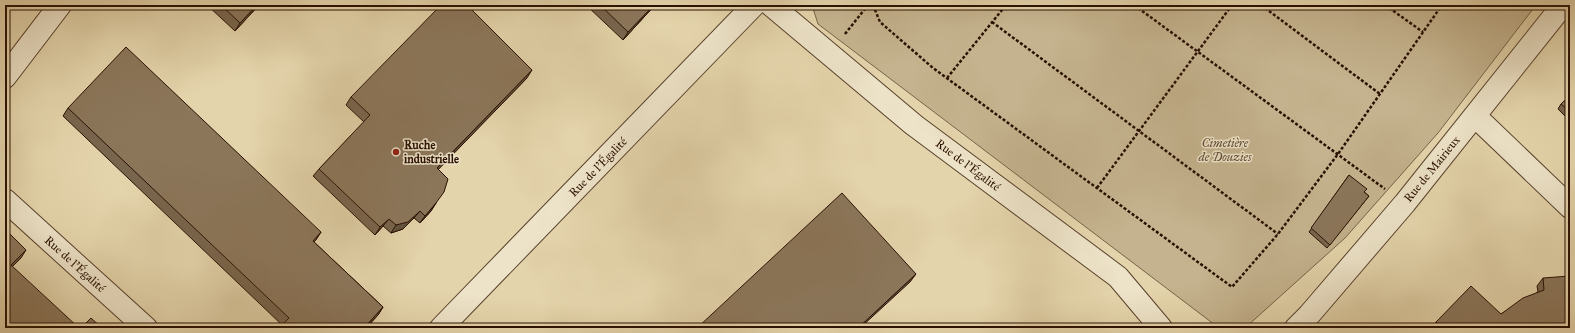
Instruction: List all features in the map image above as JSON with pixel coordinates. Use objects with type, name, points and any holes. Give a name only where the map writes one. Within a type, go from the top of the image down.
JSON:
[{"type":"street","points":[[5,78],[60,5]]},
{"type":"street","name":"Rue de l'Égalité","points":[[441,328],[754,5]]},
{"type":"street","name":"Rue de l'Égalité","points":[[771,5],[914,125],[1118,277],[1161,328]]},
{"type":"street","name":"Rue de Mairieux","points":[[1296,328],[1309,315],[1405,203],[1563,5]]},
{"type":"street","points":[[1475,116],[1570,208]]},
{"type":"street","name":"Rue de l'Égalité","points":[[5,200],[146,328]]},
{"type":"path","points":[[830,54],[868,5]]},
{"type":"path","points":[[873,5],[880,22],[933,68],[1232,287],[1278,234],[1338,154],[1442,5]]},
{"type":"path","points":[[947,78],[1006,5]]},
{"type":"path","points":[[1134,5],[1405,203]]},
{"type":"path","points":[[1097,188],[1232,5]]},
{"type":"path","points":[[1261,5],[1380,94]]},
{"type":"path","points":[[1385,5],[1422,32]]},
{"type":"path","points":[[992,22],[1278,234]]},
{"type":"green space","name":"Cimetière de Douzies","points":[[812,5],[1536,5],[1438,133],[1345,238],[1245,328],[1219,328],[818,24]]},
{"type":"building","points":[[221,5],[257,5],[240,23]]},
{"type":"building","points":[[441,5],[467,5],[532,70],[437,168],[448,179],[444,192],[425,216],[420,211],[408,222],[396,225],[389,219],[380,227],[319,169],[370,115],[351,97]]},
{"type":"building","points":[[600,5],[654,5],[628,32]]},
{"type":"building","points":[[126,47],[321,232],[313,241],[383,307],[364,328],[279,328],[289,318],[68,108]]},
{"type":"building","points":[[1570,95],[1570,112],[1561,104]]},
{"type":"building","points":[[1349,175],[1367,189],[1364,192],[1369,196],[1330,245],[1311,228]]},
{"type":"building","points":[[842,193],[916,274],[858,328],[697,328]]},
{"type":"building","points":[[7,231],[26,250],[11,265],[79,328],[5,328],[5,232]]},
{"type":"building","points":[[1570,276],[1570,328],[1443,328],[1436,322],[1471,286],[1501,314],[1523,298],[1544,290],[1543,278]]},
{"type":"building","points":[[91,318],[102,328],[81,328]]},
{"type":"place","name":"Ruche industrielle","points":[[396,152]]}]
